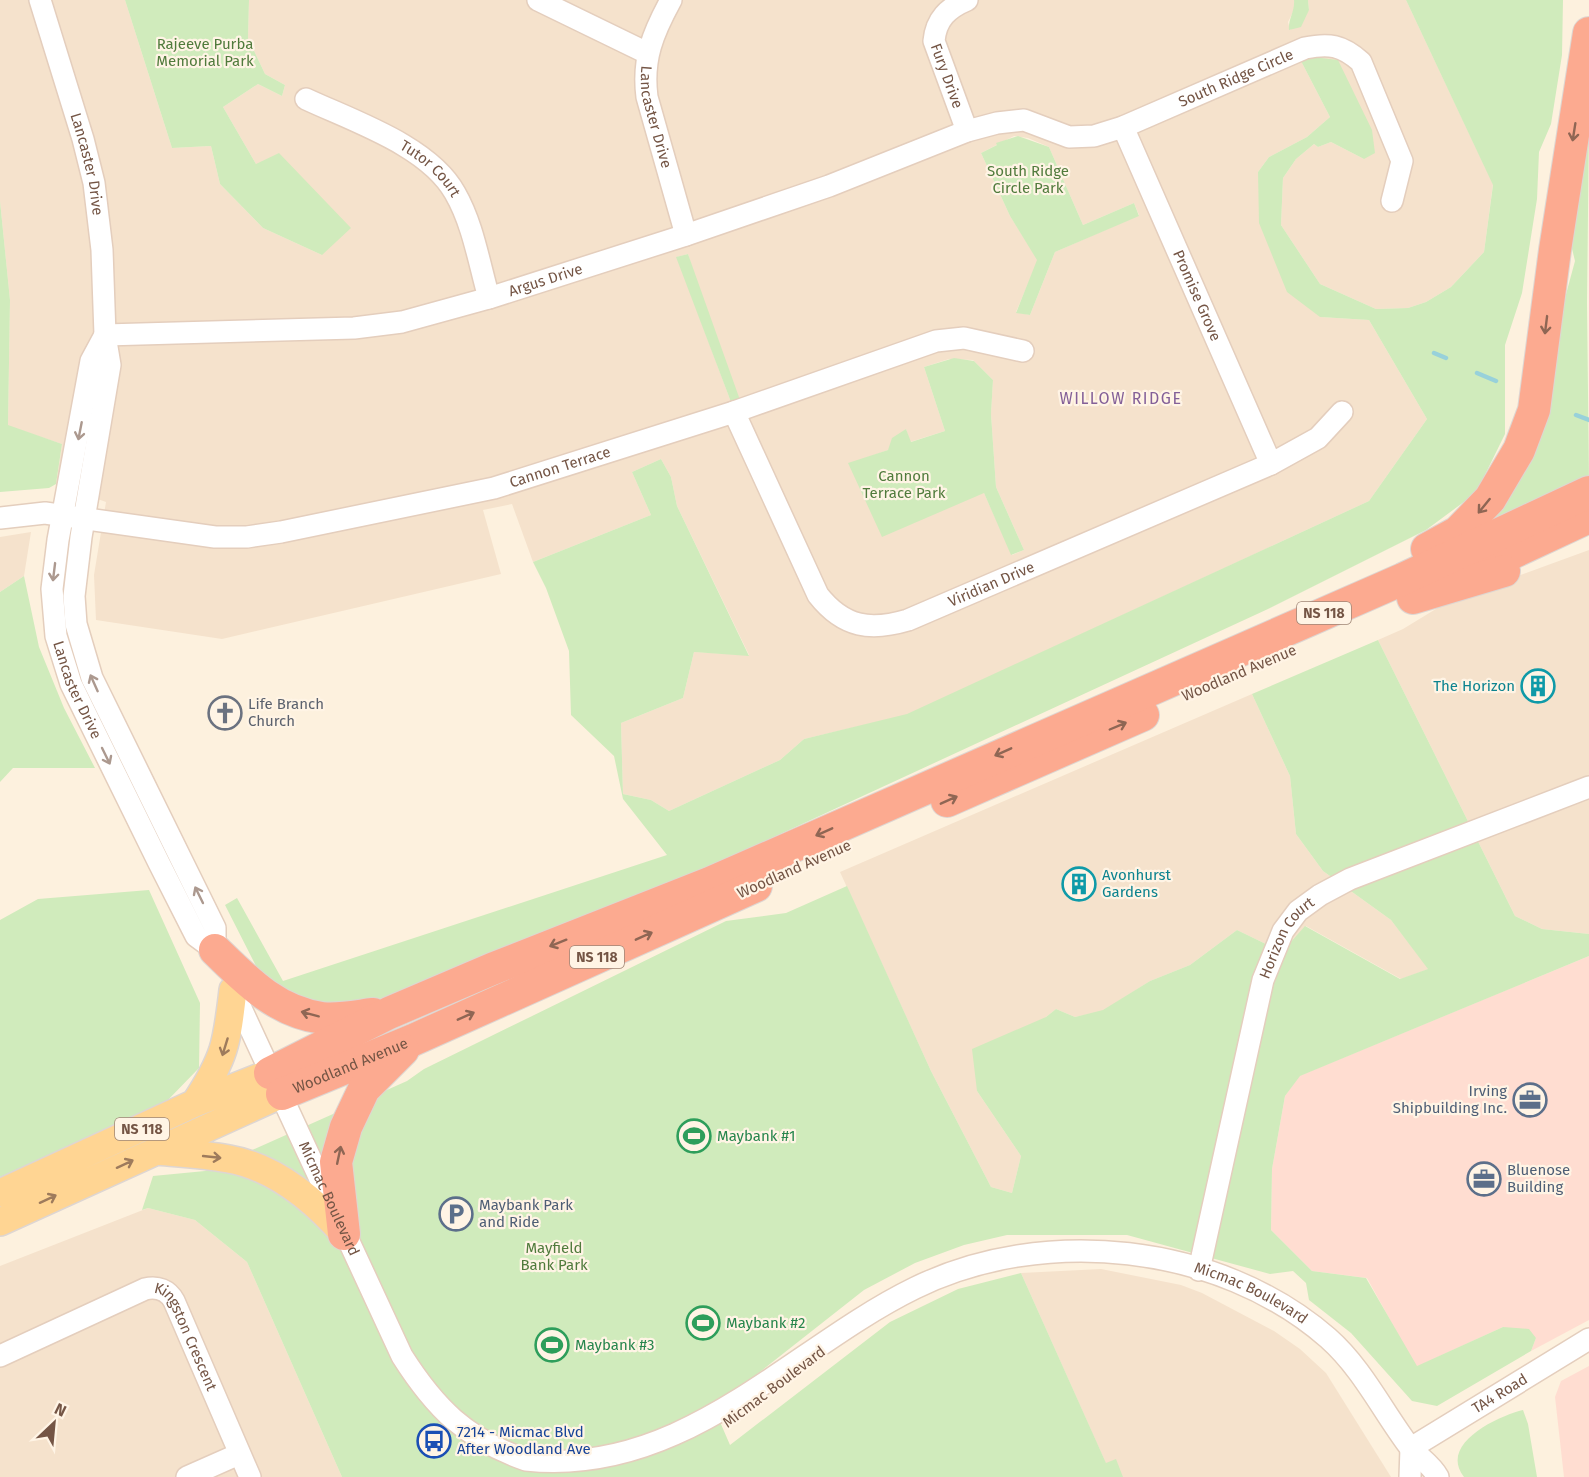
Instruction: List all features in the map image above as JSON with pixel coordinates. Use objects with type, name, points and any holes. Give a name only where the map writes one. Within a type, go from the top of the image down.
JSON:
[{"type":"highway","points":[[1056,729],[1226,642],[1385,570],[1440,542],[1458,532],[1490,499],[1520,450],[1534,410],[1589,33]]},
{"type":"highway","name":"Woodland Avenue","points":[[276,1083],[389,1013],[492,969],[710,883],[1424,569],[1589,492]]},
{"type":"highway","name":"Woodland Avenue","points":[[276,1083],[413,1040],[1589,518]]},
{"type":"highway","points":[[1413,598],[1492,576],[1589,536]]},
{"type":"highway","points":[[215,950],[260,994],[302,1012],[323,1018],[389,1013]]},
{"type":"highway","points":[[344,1234],[336,1162],[346,1127],[364,1089],[413,1040]]},
{"type":"main road","points":[[195,1103],[216,1072],[227,1043],[233,990]]},
{"type":"main road","name":"Woodland Avenue","points":[[0,1193],[195,1103],[276,1083]]},
{"type":"main road","name":"Woodland Avenue","points":[[0,1222],[153,1151],[276,1083]]},
{"type":"main road","points":[[153,1151],[232,1159],[274,1176],[326,1214],[344,1234]]},
{"type":"street","name":"Lancaster Drive","points":[[39,0],[83,139],[94,183],[102,250],[105,335],[110,364],[96,401],[62,514],[52,589],[56,636],[62,660],[103,750],[196,936],[215,950]]},
{"type":"street","points":[[538,0],[647,52]]},
{"type":"street","name":"Lancaster Drive","points":[[671,0],[655,29],[647,52],[644,75],[647,97],[686,236]]},
{"type":"street","name":"Fury Drive","points":[[967,0],[949,8],[935,30],[934,40],[967,131]]},
{"type":"street","name":"South Ridge Circle","points":[[967,131],[1012,120],[1024,120],[1069,137],[1094,136],[1123,127],[1305,48],[1336,45],[1349,51],[1360,62],[1402,161],[1392,201]]},
{"type":"street","name":"Tutor Court","points":[[306,99],[412,150],[441,174],[455,192],[465,214],[489,298]]},
{"type":"street","name":"Promise Grove","points":[[1123,127],[1271,464]]},
{"type":"street","name":"Argus Drive","points":[[105,335],[354,328],[402,322],[489,298],[686,236],[829,186],[967,131]]},
{"type":"street","name":"Cannon Terrace","points":[[0,518],[45,513],[62,514],[215,537],[247,537],[281,532],[494,488],[734,412],[936,341],[964,338],[1023,351]]},
{"type":"street","name":"Lancaster Drive","points":[[96,401],[74,596],[76,624],[82,651],[104,705],[215,928],[215,950],[276,1083]]},
{"type":"street","name":"Viridian Drive","points":[[734,412],[818,595],[840,615],[867,627],[882,627],[908,620],[1271,464],[1318,438],[1342,412]]},
{"type":"street","name":"Horizon Court","points":[[1199,1270],[1263,980],[1271,954],[1298,911],[1350,879],[1589,787]]},
{"type":"street","name":"Micmac Boulevard","points":[[276,1083],[402,1356],[418,1381],[448,1417],[484,1442],[515,1456],[552,1468],[577,1471],[623,1468],[669,1455],[695,1444],[890,1301],[957,1270],[1030,1254],[1090,1251],[1122,1253],[1199,1270],[1267,1295],[1288,1308],[1330,1339],[1367,1383],[1411,1448],[1434,1470],[1438,1477]]},
{"type":"street","name":"Kingston Crescent","points":[[0,1356],[145,1289],[160,1289],[174,1301],[250,1477]]},
{"type":"street","name":"TA4 Road","points":[[1411,1448],[1589,1339]]},
{"type":"street","points":[[1410,1477],[1411,1448]]},
{"type":"street","points":[[187,1477],[239,1454]]},
{"type":"shaded area","points":[[0,0],[125,0],[172,148],[211,146],[220,184],[263,228],[322,255],[256,164],[223,107],[258,84],[282,96],[285,85],[265,74],[248,38],[249,0],[1294,0],[1295,8],[1288,22],[1290,30],[1309,10],[1308,0],[1406,0],[1493,184],[1484,252],[1451,287],[1426,302],[1408,308],[1376,309],[1320,284],[1281,225],[1283,178],[1296,159],[1314,144],[1318,147],[1331,142],[1364,159],[1301,61],[1330,117],[1307,137],[1269,157],[1258,172],[1320,317],[1369,320],[1427,419],[1369,501],[907,715],[804,739],[780,760],[669,811],[651,800],[623,794],[621,723],[683,698],[694,652],[749,655],[677,506],[671,477],[661,459],[632,472],[651,515],[533,562],[512,504],[483,510],[501,574],[222,639],[96,620],[94,575],[106,502],[56,484],[62,444],[8,426],[10,300],[0,201]],"holes":[[[1014,136],[1028,138],[1049,147],[1083,225],[1134,203],[1139,215],[1055,252],[1030,315],[1016,312],[1038,260],[1010,216],[981,153]],[[688,254],[731,402],[677,257]],[[949,359],[973,360],[993,380],[991,414],[996,487],[1024,550],[1012,555],[984,493],[849,464],[888,450],[906,429],[910,442],[945,431],[924,367]]]},
{"type":"shaded area","points":[[31,532],[24,576],[0,592],[0,537]]},
{"type":"shaded area","points":[[1589,550],[1589,934],[1542,929],[1515,916],[1378,640],[1403,629],[1449,601]]},
{"type":"shaded area","points":[[1252,694],[1290,776],[1296,834],[1323,871],[1391,920],[1429,969],[1401,979],[1306,926],[1282,952],[1237,930],[1190,965],[1150,981],[1103,1011],[1075,1017],[1056,1009],[977,1091],[1021,1156],[1012,1193],[991,1187],[931,1071],[840,872]]},
{"type":"shaded area","points":[[1589,956],[1589,1320],[1531,1351],[1536,1338],[1503,1327],[1416,1367],[1367,1278],[1312,1271],[1271,1230],[1272,1169],[1285,1096],[1299,1076]]},
{"type":"shaded area","points":[[148,1208],[195,1220],[247,1262],[342,1477],[0,1477],[0,1266]]},
{"type":"shaded area","points":[[1101,1269],[1181,1285],[1202,1293],[1274,1331],[1300,1349],[1326,1373],[1391,1477],[1112,1477],[1021,1273]]},
{"type":"shaded area","points":[[1589,1366],[1589,1477],[1564,1477],[1555,1397],[1561,1381]]},
{"type":"green space","name":"Rajeeve Purba Memorial Park","points":[[125,0],[249,0],[248,38],[265,74],[285,85],[282,96],[258,84],[223,107],[256,164],[279,153],[351,228],[322,255],[263,228],[220,184],[211,146],[172,148]]},
{"type":"green space","points":[[1294,0],[1308,0],[1309,10],[1301,27],[1289,30],[1294,8]]},
{"type":"green space","points":[[1406,0],[1563,0],[1562,55],[1551,124],[1539,152],[1537,199],[1522,293],[1505,345],[1505,434],[1476,493],[1426,530],[1268,609],[672,884],[370,1005],[301,1007],[257,968],[225,905],[237,898],[283,981],[667,855],[623,799],[614,756],[571,715],[569,651],[546,588],[533,562],[651,515],[632,472],[661,459],[671,477],[677,506],[749,656],[694,652],[683,698],[621,723],[623,794],[651,800],[669,811],[780,760],[804,739],[907,714],[1369,501],[1427,419],[1369,320],[1320,317],[1287,292],[1259,223],[1258,172],[1269,157],[1307,137],[1330,117],[1301,61],[1313,57],[1338,60],[1372,130],[1375,153],[1364,159],[1331,142],[1318,147],[1314,144],[1296,159],[1283,178],[1281,225],[1320,284],[1376,309],[1408,308],[1426,302],[1451,287],[1484,252],[1493,185]]},
{"type":"green space","points":[[1589,123],[1587,303],[1589,483],[1485,531],[1545,372],[1575,261],[1567,228]]},
{"type":"green space","name":"South Ridge Circle Park","points":[[1018,136],[1049,147],[1083,225],[1134,203],[1139,216],[1055,252],[1030,315],[1016,313],[1037,260],[1010,216],[981,153],[997,145],[996,143]]},
{"type":"green space","points":[[0,201],[10,300],[8,425],[62,444],[56,484],[49,488],[0,492]]},
{"type":"green space","points":[[688,254],[740,400],[731,402],[676,257]]},
{"type":"green space","name":"Cannon Terrace Park","points":[[954,358],[974,361],[993,380],[991,414],[996,487],[1024,550],[1011,555],[984,493],[882,537],[848,463],[888,450],[892,438],[906,429],[911,442],[945,431],[924,367]]},
{"type":"green space","points":[[24,576],[39,647],[64,708],[95,768],[13,768],[0,782],[0,592]]},
{"type":"green space","name":"Mayfield Bank Park","points":[[1378,640],[1515,916],[1542,929],[1589,934],[1589,956],[1300,1076],[1285,1096],[1272,1169],[1271,1230],[1312,1271],[1366,1278],[1417,1366],[1503,1327],[1529,1329],[1536,1338],[1531,1351],[1437,1406],[1412,1401],[1351,1333],[1309,1300],[1306,1283],[1293,1271],[1270,1274],[1127,1235],[1007,1235],[964,1245],[915,1263],[864,1290],[714,1408],[730,1445],[890,1322],[958,1289],[1021,1273],[1106,1463],[1116,1459],[1123,1477],[342,1477],[247,1262],[195,1220],[148,1208],[142,1210],[153,1176],[205,1171],[407,1081],[424,1069],[726,921],[786,913],[847,886],[931,1071],[991,1187],[1012,1193],[1021,1156],[977,1091],[972,1049],[1046,1017],[1056,1009],[1075,1017],[1103,1010],[1150,981],[1190,965],[1237,930],[1282,952],[1305,926],[1400,979],[1428,969],[1391,920],[1323,871],[1296,834],[1290,776],[1252,694]]},
{"type":"green space","points":[[149,890],[200,1003],[199,1068],[165,1103],[0,1177],[0,920],[38,899]]},
{"type":"green space","points":[[1523,1410],[1528,1424],[1537,1477],[1464,1477],[1458,1465],[1459,1453],[1465,1443],[1486,1425]]},
{"type":"waterway","points":[[1434,353],[1446,358]]},
{"type":"waterway","points":[[1477,373],[1496,381]]},
{"type":"waterway","points":[[1576,415],[1589,420]]},
{"type":"place","name":"The Horizon","points":[[1538,686]]},
{"type":"place","name":"Life Branch Church","points":[[225,713]]},
{"type":"place","name":"Avonhurst Gardens","points":[[1079,884]]},
{"type":"place","name":"Irving Shipbuilding Inc.","points":[[1530,1100]]},
{"type":"place","name":"Maybank #1","points":[[694,1136]]},
{"type":"place","name":"Bluenose Building","points":[[1484,1179]]},
{"type":"place","name":"Maybank Park and Ride","points":[[456,1214]]},
{"type":"place","name":"Maybank #2","points":[[703,1323]]},
{"type":"place","name":"Maybank #3","points":[[552,1345]]},
{"type":"place","name":"7214 - Micmac Blvd After Woodland Ave","points":[[434,1441]]},
{"type":"district","name":"WILLOW RIDGE","points":[[1121,398]]}]
